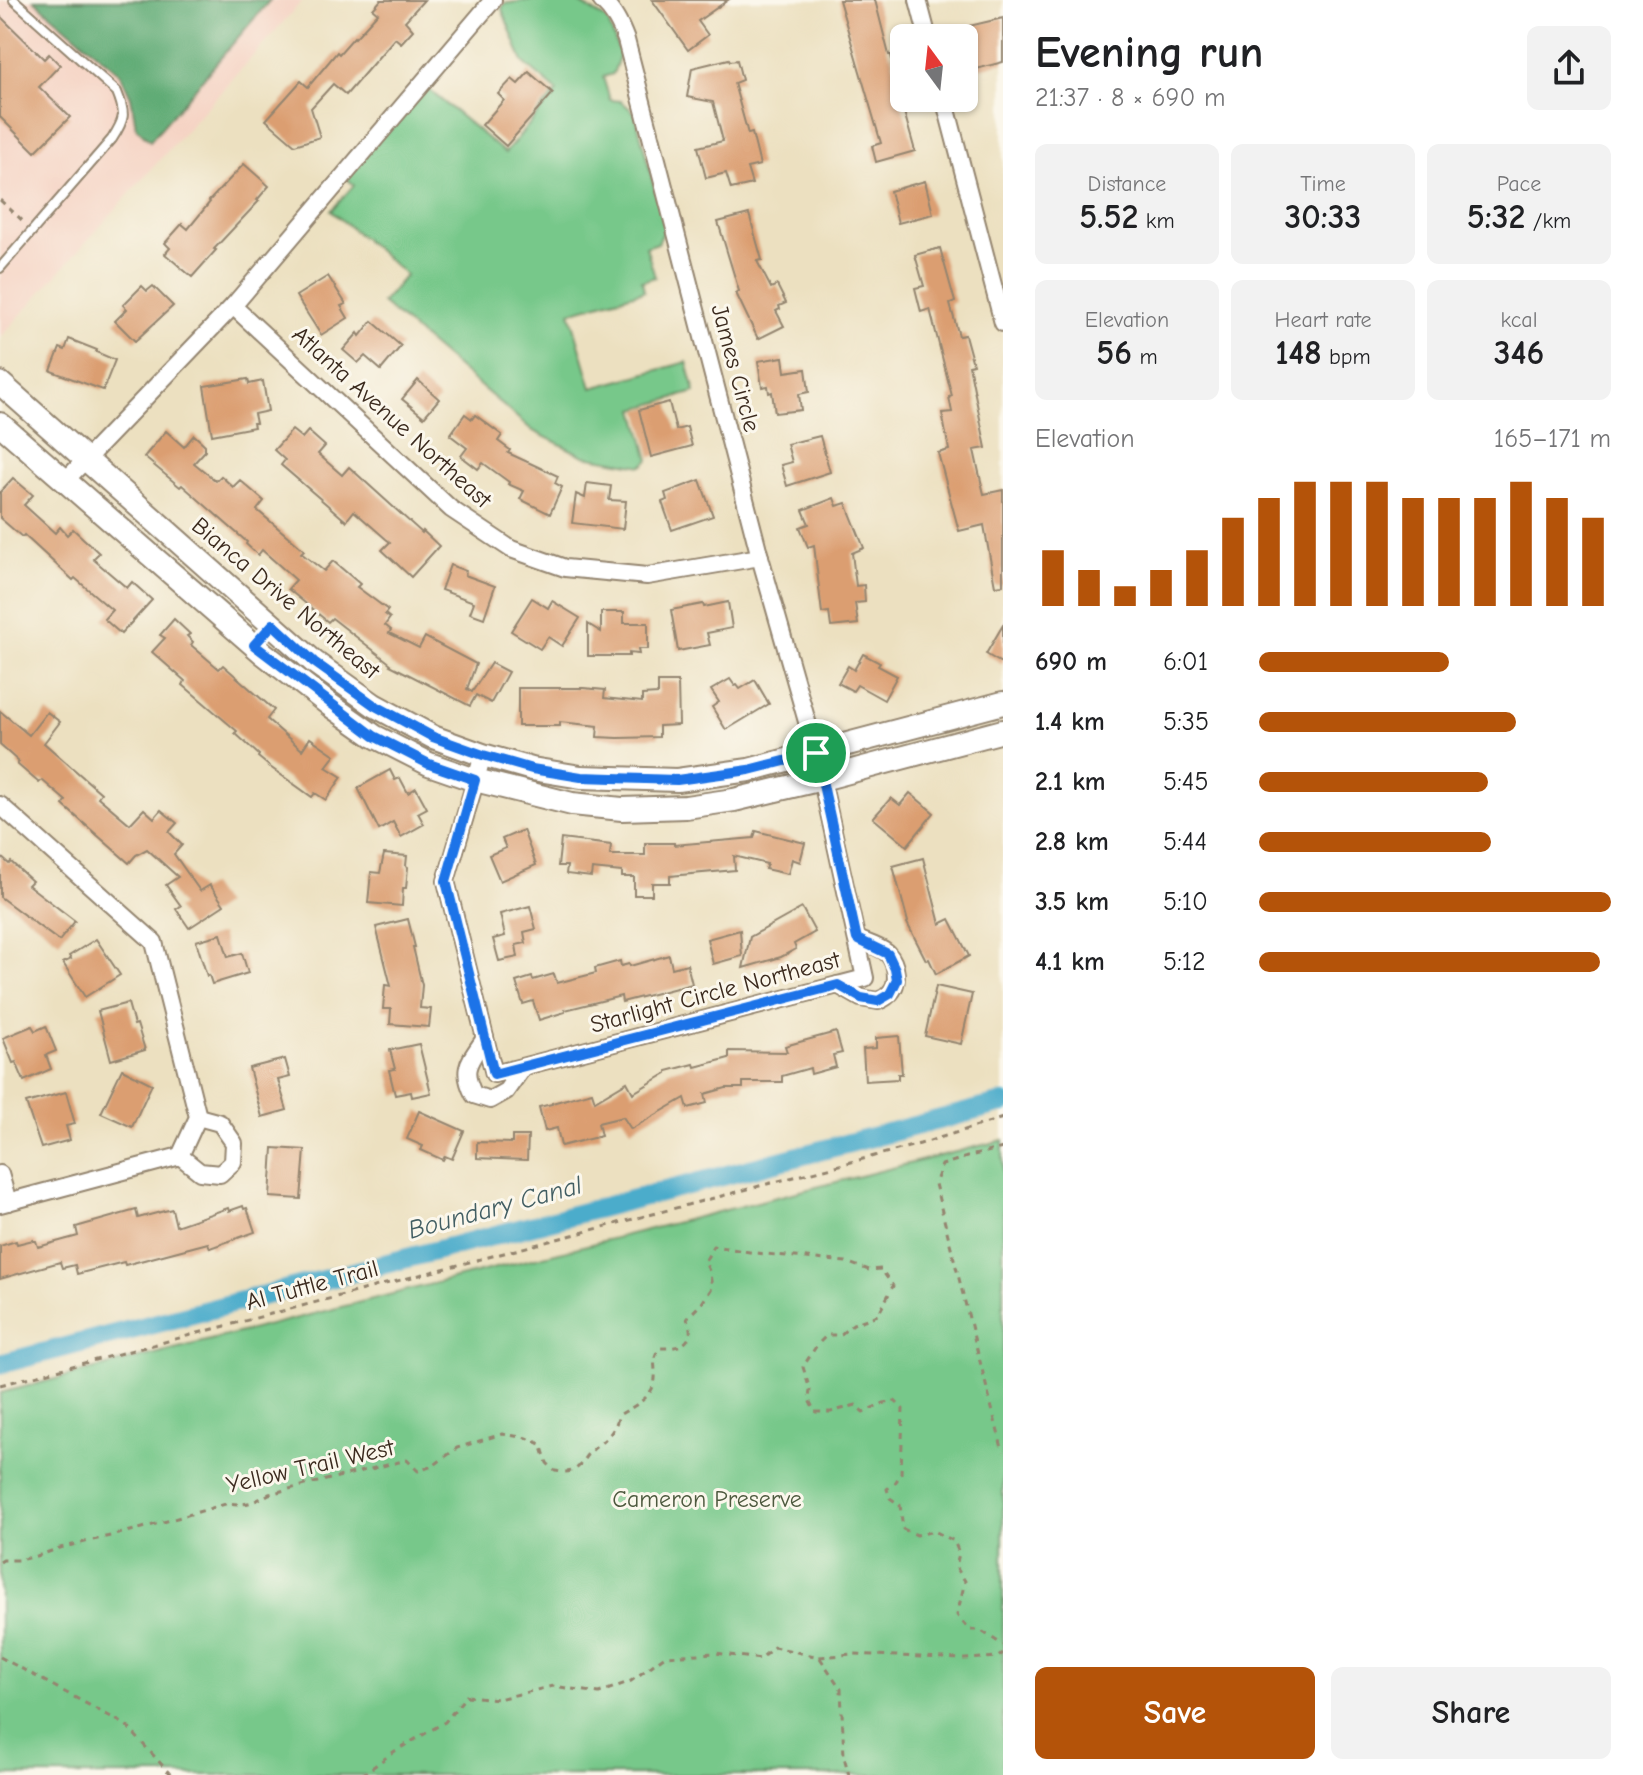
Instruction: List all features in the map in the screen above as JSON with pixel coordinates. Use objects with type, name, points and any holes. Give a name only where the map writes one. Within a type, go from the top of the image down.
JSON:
[{"type":"street","points":[[65,481],[233,306],[493,0]]},
{"type":"street","name":"James Circle","points":[[601,0],[614,13],[626,40],[760,557],[816,753]]},
{"type":"street","points":[[918,0],[924,24]]},
{"type":"street","points":[[948,112],[998,281],[1003,323]]},
{"type":"street","name":"Atlanta Avenue Northeast","points":[[233,306],[451,509],[511,549],[565,568],[647,576],[760,557]]},
{"type":"street","name":"Bianca Drive Northeast","points":[[0,383],[314,662],[374,705],[433,737],[483,755],[532,769],[581,777],[677,780],[749,770],[1003,703]]},
{"type":"street","points":[[0,424],[254,645],[374,736],[429,764],[475,780],[569,804],[622,809],[686,807],[734,800],[822,779],[1003,731]]},
{"type":"street","points":[[254,645],[273,624]]},
{"type":"street","name":"Starlight Circle Northeast","points":[[485,1038],[494,1074],[865,978],[816,753]]},
{"type":"street","points":[[483,755],[446,881],[485,1038],[468,1063],[467,1081],[474,1095],[490,1100],[506,1091],[523,1067]]},
{"type":"street","points":[[0,805],[154,942],[198,1117],[180,1156]]},
{"type":"street","points":[[838,985],[861,998],[878,1001],[890,994],[897,980],[888,954],[857,939]]},
{"type":"street","points":[[180,1156],[200,1172],[220,1174],[233,1162],[234,1143],[220,1123],[198,1117]]},
{"type":"street","points":[[0,1174],[4,1203],[180,1156]]},
{"type":"lane","points":[[0,268],[112,139],[123,122],[124,114],[117,92],[14,0]]},
{"type":"path","points":[[0,200],[33,230]]},
{"type":"path","name":"Al Tuttle Trail","points":[[0,1385],[920,1144],[1003,1118]]},
{"type":"path","points":[[1003,1148],[942,1165],[935,1184],[1003,1452]]},
{"type":"path","name":"Yellow Trail West","points":[[0,1562],[30,1558],[229,1503],[242,1506],[269,1494],[407,1460],[418,1471],[433,1466],[457,1448],[502,1434],[541,1444],[547,1463],[555,1471],[576,1469],[616,1428],[619,1415],[645,1400],[655,1382],[653,1357],[660,1348],[674,1348],[685,1343],[690,1333],[687,1318],[712,1288],[705,1262],[713,1246],[846,1262],[869,1270],[881,1269],[893,1286],[878,1315],[853,1324],[840,1335],[827,1335],[803,1367],[810,1390],[809,1400],[815,1412],[831,1412],[856,1405],[863,1412],[895,1401],[903,1409],[901,1474],[887,1489],[890,1498],[900,1505],[903,1529],[917,1535],[934,1531],[954,1541],[959,1553],[956,1567],[965,1581],[957,1615],[969,1630],[980,1630],[1003,1645]]},
{"type":"path","points":[[362,1775],[395,1751],[445,1722],[466,1696],[498,1699],[553,1686],[599,1693],[631,1681],[665,1656],[715,1653],[760,1659],[774,1647],[819,1657],[853,1654],[965,1659],[998,1657],[1003,1653]]},
{"type":"path","points":[[0,1657],[126,1725],[171,1775]]},
{"type":"path","points":[[819,1657],[841,1689],[844,1757],[849,1775]]},
{"type":"shaded area","points":[[0,0],[303,0],[0,338]]},
{"type":"green space","points":[[34,0],[270,0],[150,141],[136,127],[131,97],[120,73]]},
{"type":"green space","points":[[529,0],[575,0],[607,20],[620,54],[613,74],[603,77],[610,100],[621,101],[635,113],[665,229],[658,243],[646,247],[655,277],[642,281],[644,291],[570,312],[592,388],[687,362],[695,392],[635,409],[649,460],[642,466],[584,456],[533,431],[382,303],[406,275],[331,211],[354,185],[345,177],[423,85],[505,153],[557,91],[523,62],[502,9],[504,4]]},
{"type":"green space","name":"Cameron Preserve","points":[[1003,1140],[1003,1775],[0,1775],[0,1393]]},
{"type":"building","points":[[381,0],[424,0],[405,21],[413,30],[401,43],[395,38],[346,95],[333,84],[311,108],[320,137],[295,145],[266,120],[301,81],[308,87],[337,52],[339,54],[355,38],[378,13],[373,9]]},
{"type":"building","points":[[652,0],[728,0],[698,21],[708,35],[688,50]]},
{"type":"building","points":[[839,0],[875,0],[890,55],[890,112],[904,112],[915,151],[876,162],[872,146],[881,143]]},
{"type":"building","points":[[0,16],[44,59],[49,54],[60,65],[39,87],[70,117],[35,152],[0,117]]},
{"type":"building","points":[[1003,18],[1003,62],[978,68],[978,24]]},
{"type":"building","points":[[737,60],[742,80],[734,83],[760,165],[747,168],[752,184],[731,189],[726,173],[706,178],[698,147],[723,141],[713,102],[687,97],[692,68]]},
{"type":"building","points":[[529,72],[553,93],[506,146],[482,125],[504,100],[498,94],[512,79],[518,84]]},
{"type":"building","points":[[244,164],[269,186],[192,277],[165,254],[170,248],[165,243],[182,224],[188,229]]},
{"type":"building","points":[[925,181],[933,214],[898,223],[890,191]]},
{"type":"building","points":[[749,214],[762,260],[757,261],[771,288],[777,285],[786,303],[776,311],[784,326],[758,339],[736,293],[739,291],[718,222]]},
{"type":"building","points":[[940,248],[955,302],[950,304],[959,336],[965,335],[973,364],[969,365],[986,448],[974,450],[984,494],[1003,490],[1003,585],[995,586],[984,525],[959,531],[938,453],[949,450],[942,413],[952,412],[949,397],[952,396],[930,309],[921,312],[915,288],[924,286],[915,255]]},
{"type":"building","points":[[328,276],[346,304],[341,306],[348,318],[321,335],[296,296]]},
{"type":"building","points":[[142,286],[147,291],[153,286],[173,306],[135,341],[115,321],[127,309],[123,305]]},
{"type":"building","points":[[372,321],[401,346],[381,370],[365,356],[358,363],[343,350]]},
{"type":"building","points":[[69,339],[115,360],[103,390],[51,371],[60,348],[65,350]]},
{"type":"building","points":[[783,357],[785,372],[806,369],[809,392],[799,394],[801,410],[775,413],[772,392],[769,393],[768,386],[762,387],[758,361]]},
{"type":"building","points":[[248,379],[249,384],[263,381],[268,411],[254,414],[254,427],[212,435],[204,386]]},
{"type":"building","points":[[418,380],[439,399],[424,417],[402,399]]},
{"type":"building","points":[[669,402],[676,430],[687,427],[692,446],[651,457],[639,410]]},
{"type":"building","points":[[465,414],[472,419],[475,415],[502,435],[498,441],[510,450],[508,453],[558,476],[555,483],[562,487],[550,514],[520,499],[524,491],[508,484],[483,463],[478,469],[461,456],[467,448],[450,435]]},
{"type":"building","points":[[292,430],[302,438],[308,431],[325,446],[318,454],[342,475],[349,467],[439,546],[411,577],[382,550],[390,542],[354,511],[346,521],[281,465],[285,460],[274,450]]},
{"type":"building","points":[[166,431],[184,447],[194,435],[205,445],[205,451],[194,463],[216,481],[221,476],[233,487],[240,480],[264,501],[257,510],[304,550],[301,553],[324,571],[333,561],[360,584],[357,587],[388,610],[385,614],[390,618],[385,625],[391,630],[389,633],[419,648],[425,637],[476,664],[467,689],[472,692],[491,663],[508,672],[491,703],[476,695],[470,706],[390,665],[332,618],[328,622],[288,589],[296,580],[262,550],[258,555],[182,485],[180,487],[144,457]]},
{"type":"building","points":[[820,436],[830,472],[787,486],[781,465],[792,462],[787,444]]},
{"type":"building","points":[[13,478],[33,495],[24,505],[55,533],[60,527],[67,535],[73,529],[99,553],[93,559],[127,588],[132,582],[152,600],[121,634],[104,619],[112,610],[0,518],[0,492]]},
{"type":"building","points":[[700,480],[713,516],[672,530],[662,502],[667,500],[665,493]]},
{"type":"building","points":[[587,483],[611,486],[609,500],[626,501],[623,529],[572,523],[576,494],[585,498]]},
{"type":"building","points":[[834,498],[837,506],[846,503],[864,548],[852,553],[856,586],[864,585],[865,602],[855,603],[858,624],[831,627],[829,612],[822,613],[814,545],[808,547],[800,527],[809,524],[803,510]]},
{"type":"building","points":[[450,565],[466,571],[465,575],[495,586],[484,618],[470,613],[474,602],[441,590]]},
{"type":"building","points":[[532,598],[548,608],[552,601],[580,618],[562,646],[548,637],[540,649],[511,631]]},
{"type":"building","points":[[728,602],[732,628],[707,633],[710,645],[678,651],[671,610]]},
{"type":"building","points":[[601,612],[624,612],[624,623],[648,623],[648,649],[638,649],[639,654],[629,653],[629,656],[588,656],[588,624],[601,632]]},
{"type":"building","points":[[174,619],[190,634],[187,636],[193,642],[191,645],[219,669],[223,665],[274,710],[267,719],[302,750],[310,738],[335,755],[326,767],[342,777],[326,800],[315,793],[312,797],[258,757],[235,733],[237,731],[183,685],[185,681],[152,652],[165,638],[160,635]]},
{"type":"building","points":[[1003,625],[1003,664],[986,654]]},
{"type":"building","points":[[863,654],[897,676],[884,700],[857,685],[853,691],[838,683],[848,666],[854,670]]},
{"type":"building","points":[[730,679],[740,689],[755,680],[769,704],[726,730],[712,707],[719,702],[711,690]]},
{"type":"building","points":[[658,682],[678,682],[679,725],[659,726],[659,737],[597,737],[598,726],[560,722],[560,726],[518,726],[518,688],[605,690],[604,698],[642,702],[642,695],[658,694]]},
{"type":"building","points":[[0,711],[29,735],[47,712],[60,722],[44,743],[101,793],[98,797],[130,824],[144,809],[154,818],[161,810],[177,823],[169,832],[182,845],[174,854],[200,891],[210,885],[224,905],[189,928],[176,909],[181,906],[166,885],[178,877],[147,849],[129,863],[63,805],[66,801],[17,764],[19,762],[0,745]]},
{"type":"building","points":[[390,770],[395,780],[400,778],[408,793],[416,788],[427,808],[418,813],[424,824],[401,837],[393,822],[379,830],[358,788]]},
{"type":"building","points":[[910,793],[934,813],[907,846],[873,818],[891,798],[900,805]]},
{"type":"building","points":[[523,830],[536,865],[500,881],[489,855],[506,848],[502,839]]},
{"type":"building","points":[[756,831],[805,843],[800,862],[792,859],[788,874],[765,869],[767,864],[734,856],[735,870],[670,876],[670,883],[652,883],[652,895],[634,895],[634,877],[622,877],[622,872],[592,869],[591,877],[566,874],[567,866],[558,866],[561,839],[611,845],[610,855],[645,855],[645,843],[674,845],[754,838]]},
{"type":"building","points":[[384,854],[407,856],[402,906],[368,903],[371,872],[380,873]]},
{"type":"building","points":[[0,856],[32,881],[28,885],[75,921],[59,941],[0,897]]},
{"type":"building","points":[[923,858],[940,924],[950,919],[969,956],[936,974],[907,923],[893,866]]},
{"type":"building","points":[[530,906],[536,929],[524,932],[526,943],[516,945],[518,957],[499,961],[493,939],[505,936],[500,914]]},
{"type":"building","points":[[802,908],[815,932],[794,944],[796,949],[781,957],[743,968],[750,937]]},
{"type":"building","points":[[408,919],[422,985],[420,1008],[431,1009],[429,1027],[390,1024],[391,1009],[383,1009],[385,985],[391,986],[376,927]]},
{"type":"building","points":[[740,930],[742,956],[713,964],[707,939]]},
{"type":"building","points":[[221,934],[228,957],[242,953],[248,973],[212,984],[196,941]]},
{"type":"building","points":[[96,939],[120,975],[85,997],[63,963]]},
{"type":"building","points":[[669,955],[672,968],[687,964],[692,984],[622,1002],[621,996],[539,1020],[533,1001],[523,1004],[516,982],[554,974],[557,983],[596,973],[595,968],[620,961],[621,966],[630,966]]},
{"type":"building","points":[[936,986],[972,994],[961,1044],[925,1036]]},
{"type":"building","points":[[128,1003],[145,1050],[111,1060],[98,1011]]},
{"type":"building","points":[[32,1026],[35,1031],[46,1026],[56,1051],[46,1055],[51,1069],[24,1081],[3,1038]]},
{"type":"building","points":[[836,1032],[842,1053],[833,1055],[836,1067],[811,1074],[810,1068],[782,1076],[782,1082],[743,1082],[743,1088],[726,1088],[705,1094],[707,1103],[688,1108],[685,1098],[631,1129],[623,1117],[598,1123],[601,1136],[561,1146],[557,1128],[545,1131],[539,1107],[592,1092],[595,1101],[627,1082],[633,1093],[667,1071],[729,1058],[729,1051],[787,1052],[785,1046]]},
{"type":"building","points":[[899,1036],[902,1074],[898,1074],[898,1079],[865,1081],[863,1049],[876,1048],[876,1038]]},
{"type":"building","points":[[419,1044],[431,1093],[412,1097],[411,1092],[395,1095],[389,1070],[395,1069],[390,1050]]},
{"type":"building","points":[[285,1059],[290,1077],[278,1080],[287,1110],[262,1117],[249,1068]]},
{"type":"building","points":[[122,1069],[152,1084],[132,1127],[101,1113]]},
{"type":"building","points":[[66,1092],[75,1124],[66,1126],[70,1140],[41,1148],[26,1103]]},
{"type":"building","points":[[419,1111],[464,1131],[452,1159],[445,1156],[443,1160],[421,1150],[423,1146],[407,1139]]},
{"type":"building","points":[[512,1136],[528,1136],[527,1160],[477,1158],[477,1142],[512,1143]]},
{"type":"building","points":[[273,1148],[305,1150],[301,1199],[270,1197]]},
{"type":"building","points":[[243,1206],[247,1208],[255,1232],[210,1248],[208,1243],[77,1274],[75,1265],[62,1268],[60,1262],[0,1279],[0,1246],[16,1241],[17,1244],[33,1240],[38,1247],[78,1236],[76,1227],[136,1210],[138,1218],[172,1209],[176,1226]]},
{"type":"waterway","name":"Boundary Canal","points":[[0,1364],[1003,1103]]},
{"type":"route","points":[[273,624],[314,662],[374,705],[433,737],[532,769],[581,777],[677,780],[749,770],[816,753],[857,939],[888,954],[897,980],[890,994],[878,1001],[861,998],[838,985],[494,1074],[446,881],[475,780],[429,764],[374,736],[254,645],[273,624]]}]
